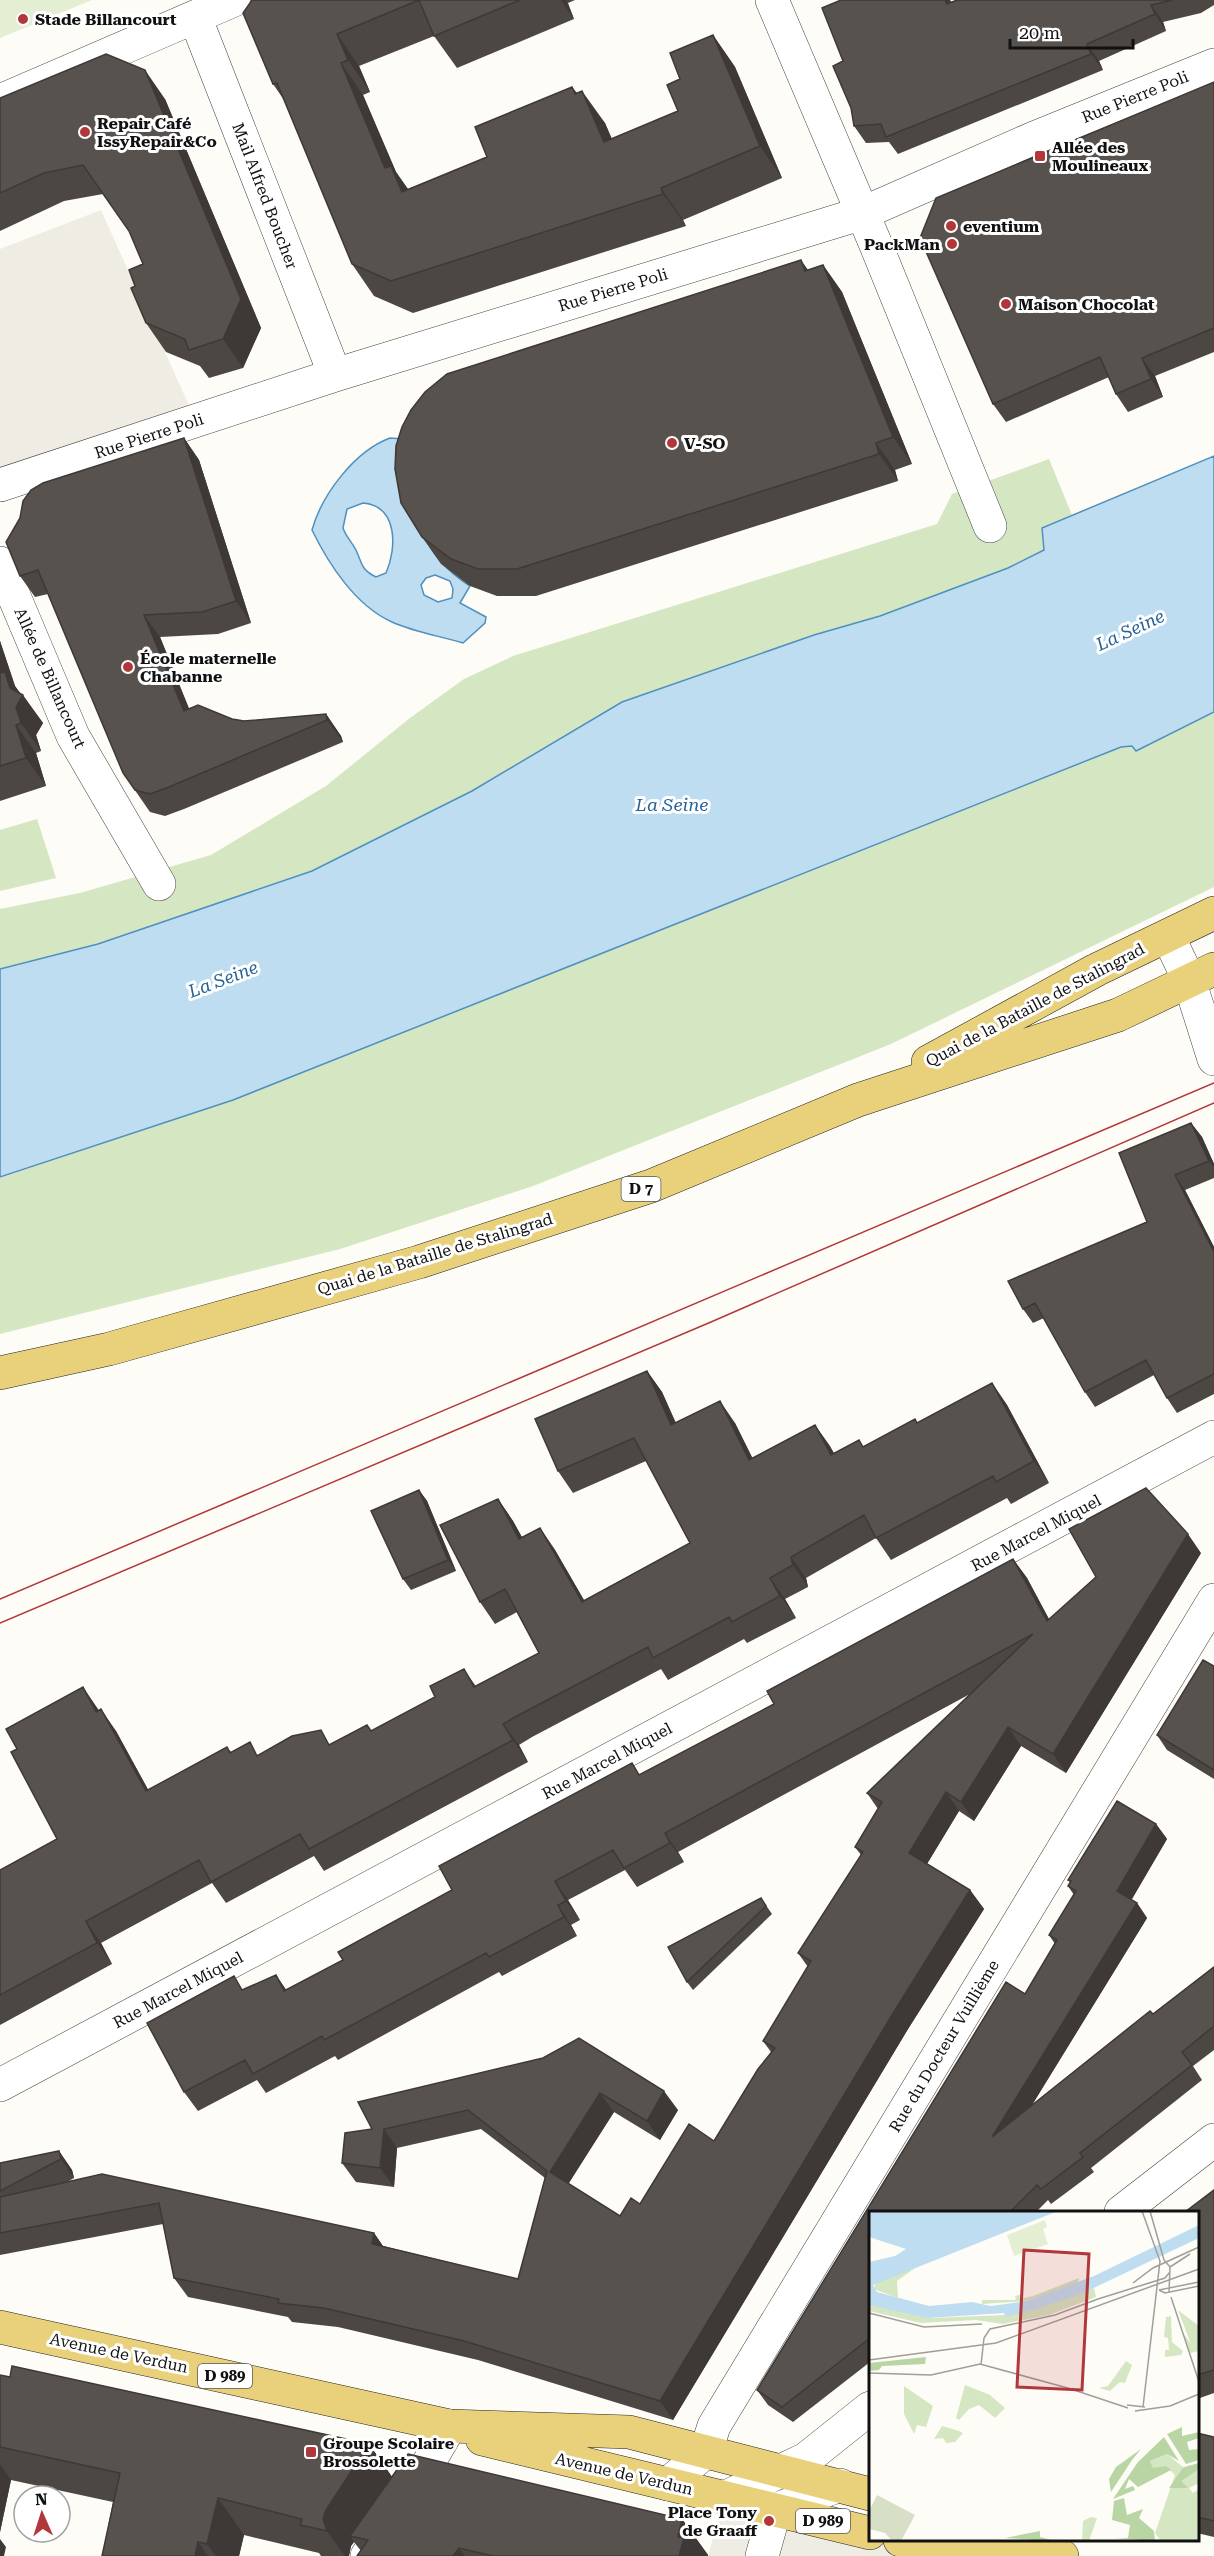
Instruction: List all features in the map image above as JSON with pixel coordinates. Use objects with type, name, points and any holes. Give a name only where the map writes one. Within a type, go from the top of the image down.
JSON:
[{"type":"main road","name":"Quai de la Bataille de Stalingrad","points":[[858,1100],[1096,970],[1214,913]]},
{"type":"main road","name":"Quai de la Bataille de Stalingrad","points":[[0,1373],[109,1349],[419,1262],[651,1186],[858,1100],[1118,1016],[1201,975]]},
{"type":"main road","name":"Avenue de Verdun","points":[[0,2327],[450,2426],[493,2444],[869,2533]]},
{"type":"main road","name":"Avenue de Verdun","points":[[450,2426],[629,2432],[860,2492]]},
{"type":"main road","points":[[1017,2541],[1062,2556]]},
{"type":"main road","points":[[901,2544],[1009,2556]]},
{"type":"street","points":[[0,100],[234,0]]},
{"type":"street","points":[[772,0],[863,213],[990,526]]},
{"type":"street","name":"Mail Alfred Boucher","points":[[195,17],[335,375]]},
{"type":"street","name":"Rue Pierre Poli","points":[[0,485],[335,375],[863,213],[1045,134],[1214,65]]},
{"type":"street","name":"Allée de Billancourt","points":[[0,563],[73,736],[159,884]]},
{"type":"street","points":[[1167,936],[1201,975],[1214,1059]]},
{"type":"street","name":"Rue Marcel Miquel","points":[[0,2085],[1214,1437]]},
{"type":"street","name":"Rue du Docteur Vuillième","points":[[668,2484],[706,2451],[714,2426],[1214,1600]]},
{"type":"street","points":[[1122,2211],[1214,2140]]},
{"type":"street","points":[[724,2498],[806,2459],[869,2410]]},
{"type":"street","points":[[367,2556],[425,2469],[450,2426]]},
{"type":"street","points":[[844,2429],[842,2466],[846,2477],[860,2492]]},
{"type":"street","points":[[762,2556],[775,2510],[860,2492]]},
{"type":"green space","name":"Stade Billancourt","points":[[0,0],[92,0],[0,38]]},
{"type":"green space","points":[[1049,459],[1072,515],[1042,528],[1044,550],[1008,568],[880,616],[814,635],[622,702],[472,791],[312,871],[98,944],[0,969],[0,909],[80,893],[211,855],[326,786],[410,718],[464,679],[513,656],[937,524],[952,494]]},
{"type":"green space","points":[[1214,712],[1214,887],[891,1044],[533,1186],[340,1249],[0,1334],[0,1178],[233,1100],[1121,747],[1132,746],[1136,751]]},
{"type":"green space","points":[[37,819],[56,878],[0,891],[0,830]]},
{"type":"shaded area","points":[[101,210],[196,421],[0,485],[0,249]]},
{"type":"shaded area","name":"Place Tony de Graaff","points":[[724,2498],[869,2533],[869,2541],[903,2541],[945,2556],[708,2556]]},
{"type":"water","points":[[390,438],[404,439],[414,503],[426,540],[436,556],[451,572],[470,586],[460,603],[486,617],[485,623],[463,643],[400,625],[379,615],[355,595],[345,583],[312,530],[323,502],[332,488],[353,463],[377,444]],"holes":[[[363,503],[383,512],[392,530],[390,563],[386,573],[376,577],[365,569],[343,528],[347,509]],[[435,575],[450,581],[453,589],[452,598],[438,602],[424,595],[421,585],[426,578]]]},
{"type":"water","name":"La Seine","points":[[1214,456],[1214,712],[1136,751],[1132,746],[1121,747],[233,1100],[0,1177],[0,969],[98,944],[312,871],[472,791],[622,702],[814,635],[880,616],[1008,568],[1044,550],[1042,528]]},
{"type":"building","points":[[252,0],[419,0],[337,34],[348,60],[341,63],[385,168],[391,166],[402,192],[487,157],[475,127],[572,87],[575,94],[582,91],[604,142],[678,111],[667,85],[680,79],[670,53],[713,35],[760,146],[661,188],[663,194],[391,281],[352,264],[277,83],[273,84],[243,13]]},
{"type":"building","points":[[419,0],[520,0],[434,36]]},
{"type":"building","points":[[841,0],[945,0],[947,4],[957,0],[1173,0],[1151,5],[1155,14],[1087,44],[1091,54],[886,137],[881,124],[854,126],[851,108],[833,66],[843,61],[822,8]]},
{"type":"building","points":[[106,54],[145,70],[241,299],[223,339],[189,350],[185,339],[146,323],[131,288],[135,286],[129,270],[143,264],[129,231],[83,165],[44,173],[0,193],[0,98]]},
{"type":"building","points":[[1214,82],[1214,328],[1142,358],[1151,379],[1116,394],[1100,357],[993,404],[920,238],[936,198]]},
{"type":"building","name":"V-SO","points":[[801,260],[805,271],[823,265],[893,437],[876,443],[879,454],[517,569],[478,569],[451,559],[422,537],[401,503],[395,469],[396,446],[411,410],[425,392],[447,374]]},
{"type":"building","name":"École maternelle Chabanne","points":[[184,438],[236,601],[202,612],[144,615],[184,711],[198,705],[232,719],[244,721],[326,714],[327,720],[150,794],[135,790],[123,773],[38,570],[20,576],[6,542],[20,518],[23,501],[31,490],[43,483]]},
{"type":"building","points":[[5,672],[10,688],[23,695],[16,707],[21,723],[16,725],[26,758],[0,766],[0,673]]},
{"type":"building","points":[[1191,1123],[1209,1161],[1175,1175],[1214,1252],[1214,1374],[1167,1398],[1146,1360],[1085,1392],[1035,1303],[1023,1309],[1008,1281],[1147,1222],[1119,1153]]},
{"type":"building","points":[[647,1371],[671,1425],[720,1401],[749,1460],[815,1425],[831,1455],[859,1440],[863,1447],[915,1419],[917,1423],[992,1383],[1034,1461],[996,1482],[993,1476],[876,1538],[864,1515],[791,1557],[793,1565],[770,1578],[780,1596],[732,1622],[729,1617],[653,1658],[648,1647],[517,1716],[503,1724],[513,1740],[309,1849],[300,1834],[211,1882],[199,1860],[86,1921],[97,1943],[0,1995],[0,1870],[57,1839],[11,1752],[17,1749],[6,1729],[83,1687],[96,1712],[101,1709],[146,1791],[227,1747],[230,1753],[250,1742],[257,1756],[292,1736],[321,1730],[329,1745],[367,1725],[371,1731],[435,1697],[430,1686],[464,1669],[474,1687],[539,1653],[505,1589],[480,1602],[440,1525],[498,1499],[519,1539],[540,1528],[582,1602],[690,1543],[634,1438],[558,1471],[535,1419]]},
{"type":"building","points":[[1146,1488],[1188,1534],[1053,1754],[1008,1727],[961,1802],[946,1792],[909,1853],[970,1890],[895,2010],[660,2401],[464,2341],[324,2308],[278,2303],[279,2299],[174,2278],[159,2203],[0,2233],[0,2197],[102,2174],[374,2233],[372,2244],[518,2279],[547,2171],[468,2110],[384,2129],[380,2168],[342,2163],[345,2133],[372,2129],[358,2102],[543,2058],[579,2038],[664,2091],[647,2121],[600,2093],[550,2172],[620,2216],[631,2198],[640,2204],[689,2124],[714,2141],[758,2069],[775,2048],[763,2041],[811,1961],[798,1953],[863,1852],[855,1847],[882,1802],[867,1793],[1033,1634],[665,1833],[670,1843],[624,1868],[613,1850],[555,1881],[566,1901],[558,1905],[564,1917],[489,1957],[486,1953],[324,2040],[322,2036],[253,2074],[245,2060],[184,2092],[147,2023],[234,1976],[242,1990],[276,1975],[284,1991],[343,1960],[338,1952],[452,1890],[439,1866],[632,1763],[639,1775],[774,1704],[767,1691],[1013,1559],[1047,1621],[1096,1577],[1069,1529]]},
{"type":"building","points":[[419,1490],[448,1560],[403,1579],[371,1511]]},
{"type":"building","points":[[1203,1660],[1214,1666],[1214,1770],[1157,1735]]},
{"type":"building","points":[[1117,1801],[1156,1824],[1117,1891],[1137,1903],[992,2137],[1150,2011],[1153,2014],[1214,1967],[1214,2026],[1182,2052],[1192,2065],[1080,2153],[1083,2157],[1041,2189],[1037,2185],[1011,2211],[869,2211],[869,2339],[782,2407],[757,2390],[1006,1982],[1025,1994],[1057,1940],[1049,1935],[1076,1891],[1068,1886],[1071,1881],[1068,1880]]},
{"type":"building","points":[[761,1898],[766,1906],[687,1982],[668,1947]]},
{"type":"building","points":[[59,2151],[61,2159],[0,2191],[0,2163]]},
{"type":"building","points":[[1214,2190],[1214,2370],[1199,2374],[1199,2211],[1186,2211]]},
{"type":"building","points":[[12,2366],[369,2444],[326,2510],[323,2519],[327,2531],[300,2525],[302,2519],[218,2498],[207,2544],[198,2542],[195,2556],[102,2556],[120,2473],[0,2447],[0,2375],[10,2377]]},
{"type":"building","points":[[1199,2433],[1214,2437],[1214,2521],[1199,2517]]},
{"type":"building","points":[[408,2454],[682,2519],[678,2537],[684,2538],[679,2556],[493,2556],[459,2548],[453,2556],[357,2556],[368,2540],[350,2536]]},
{"type":"tram line","points":[[0,1599],[1214,1083]]},
{"type":"tram line","points":[[0,1623],[711,1322],[1214,1103]]},
{"type":"place","name":"Stade Billancourt","points":[[23,19]]},
{"type":"place","name":"Repair Café IssyRepair&Co","points":[[85,132]]},
{"type":"place","name":"Allée des Moulineaux","points":[[1040,156]]},
{"type":"place","name":"eventium","points":[[951,226]]},
{"type":"place","name":"PackMan","points":[[952,244]]},
{"type":"place","name":"Maison Chocolat","points":[[1006,304]]},
{"type":"place","name":"V-SO","points":[[672,443]]},
{"type":"place","name":"École maternelle Chabanne","points":[[128,667]]},
{"type":"place","name":"Groupe Scolaire Brossolette","points":[[311,2452]]},
{"type":"place","name":"Place Tony de Graaff","points":[[769,2521]]}]
